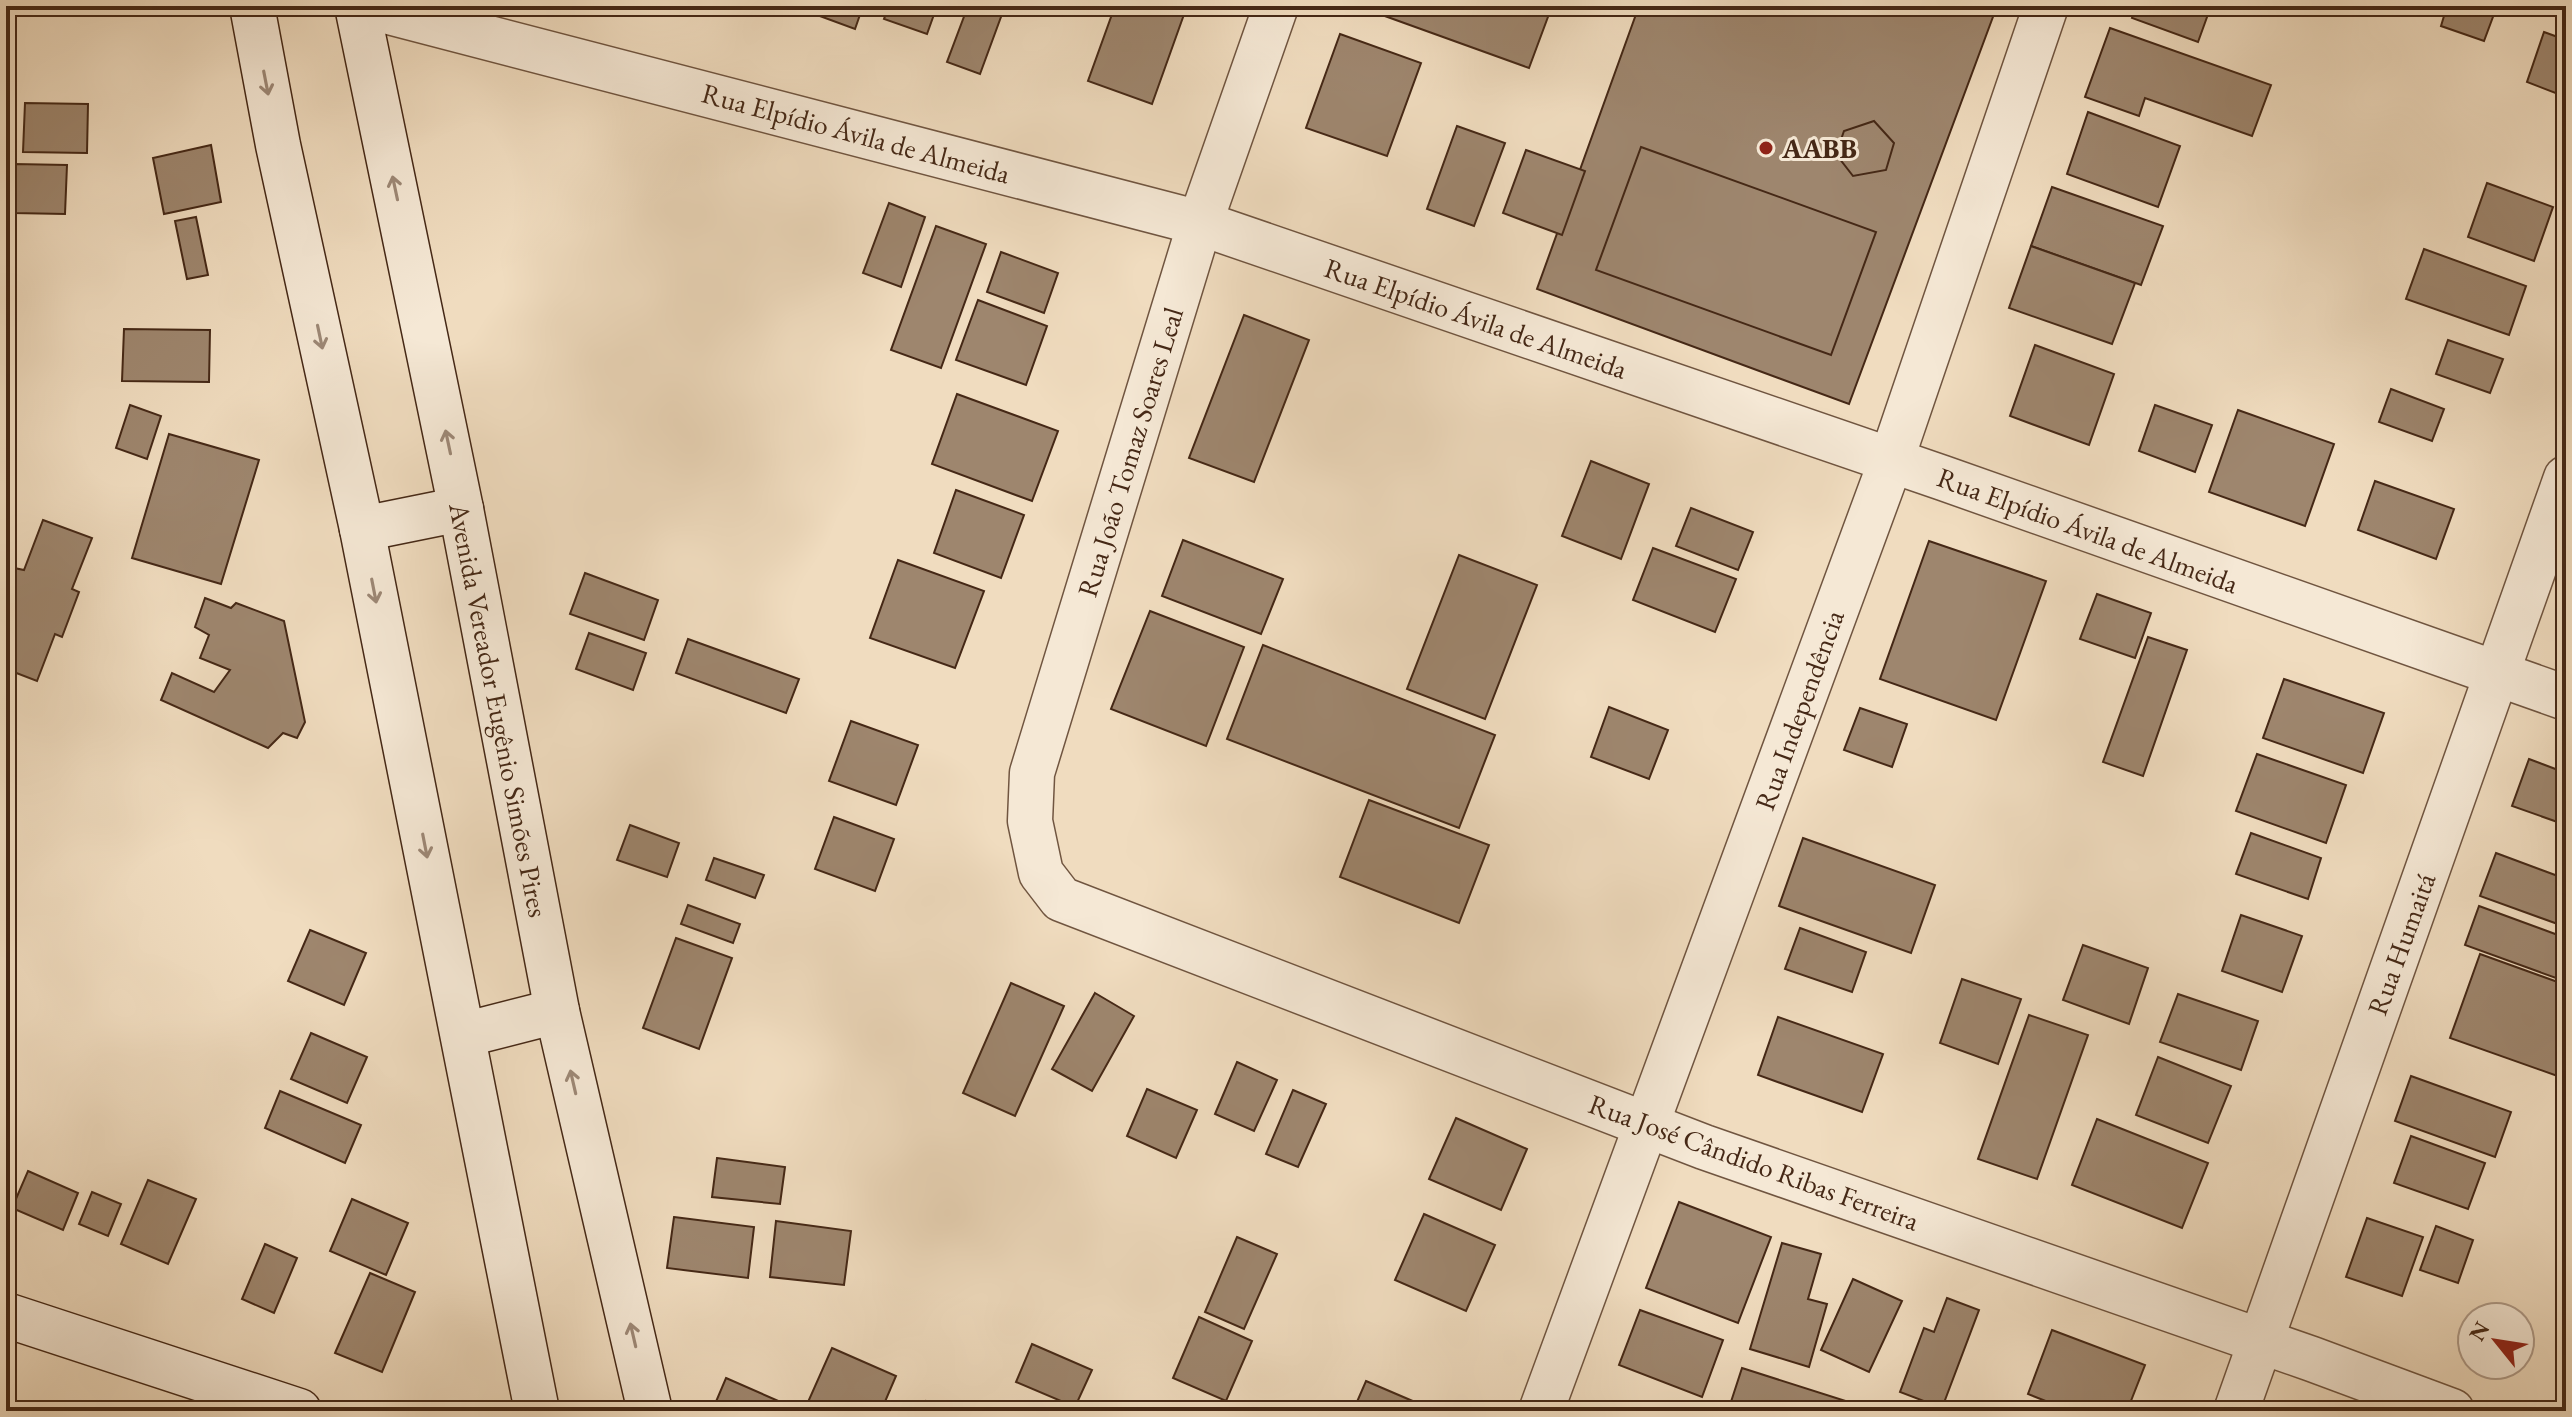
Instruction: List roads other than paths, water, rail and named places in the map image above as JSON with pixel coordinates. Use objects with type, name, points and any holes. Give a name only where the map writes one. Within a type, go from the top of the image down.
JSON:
[{"type":"street","points":[[252,6],[278,145],[362,529],[537,1411]]},
{"type":"street","name":"Avenida Vereador Eugênio Simões Pires","points":[[357,6],[461,509],[557,1011],[650,1411]]},
{"type":"street","name":"Rua Elpídio Ávila de Almeida","points":[[366,6],[1200,223],[2566,698]]},
{"type":"street","name":"Rua João Tomaz Soares Leal","points":[[1061,899],[1041,873],[1030,821],[1032,773],[1200,223],[1276,6]]},
{"type":"street","name":"Rua Independência","points":[[1541,1411],[1891,461],[2046,6]]},
{"type":"street","name":"Rua Humaitá","points":[[2236,1411],[2566,478]]},
{"type":"street","points":[[362,529],[461,509]]},
{"type":"street","name":"Rua José Cândido Ribas Ferreira","points":[[1061,899],[1646,1125],[2452,1411]]},
{"type":"street","points":[[463,1035],[557,1011]]},
{"type":"street","points":[[10,1326],[299,1411]]},
{"type":"place","name":"AABB","points":[[1766,148]]}]
